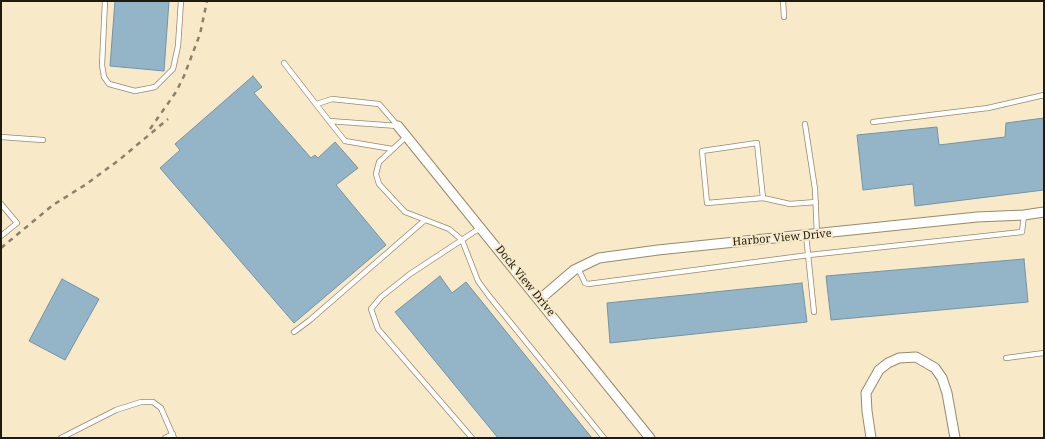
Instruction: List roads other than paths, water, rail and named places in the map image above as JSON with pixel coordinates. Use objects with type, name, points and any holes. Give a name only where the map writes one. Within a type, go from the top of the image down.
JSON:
[{"type":"street","name":"Dock View Drive","points":[[398,126],[650,438]]},
{"type":"street","name":"Harbor View Drive","points":[[539,300],[578,268],[599,258],[977,217],[1042,215]]},
{"type":"street","points":[[871,438],[866,393],[879,370],[888,363],[899,358],[916,357],[935,368],[942,378],[947,393],[955,438]]},
{"type":"lane","points":[[105,1],[102,65],[104,76],[109,84],[135,91],[147,90],[155,87],[173,69],[178,46],[181,1]]},
{"type":"lane","points":[[783,1],[784,18]]},
{"type":"lane","points":[[284,62],[345,141],[392,149]]},
{"type":"lane","points":[[873,122],[988,108],[1044,95]]},
{"type":"lane","points":[[317,104],[332,99],[379,104],[398,126]]},
{"type":"lane","points":[[329,121],[398,126]]},
{"type":"lane","points":[[806,124],[816,202],[817,234]]},
{"type":"lane","points":[[407,136],[379,162],[376,174],[379,184],[404,212],[449,229],[462,240],[478,281],[604,438]]},
{"type":"lane","points":[[1,137],[44,140]]},
{"type":"lane","points":[[763,198],[757,143],[702,151],[707,203],[763,198],[790,204],[816,202]]},
{"type":"lane","points":[[1,204],[17,223],[1,236]]},
{"type":"lane","points":[[578,268],[585,283],[588,284],[809,256],[1022,232],[1024,215]]},
{"type":"lane","points":[[294,332],[310,320],[426,220]]},
{"type":"lane","points":[[472,438],[378,329],[371,309],[381,297],[410,274],[481,227]]},
{"type":"lane","points":[[806,236],[814,312]]},
{"type":"lane","points":[[1006,358],[1044,353]]},
{"type":"lane","points":[[61,438],[116,410],[141,402],[153,402],[161,408],[174,436],[165,438]]},
{"type":"railway","points":[[150,129],[176,92],[184,76],[200,34],[207,1]]},
{"type":"railway","points":[[1,248],[53,205],[85,185],[119,160],[168,119]]}]
